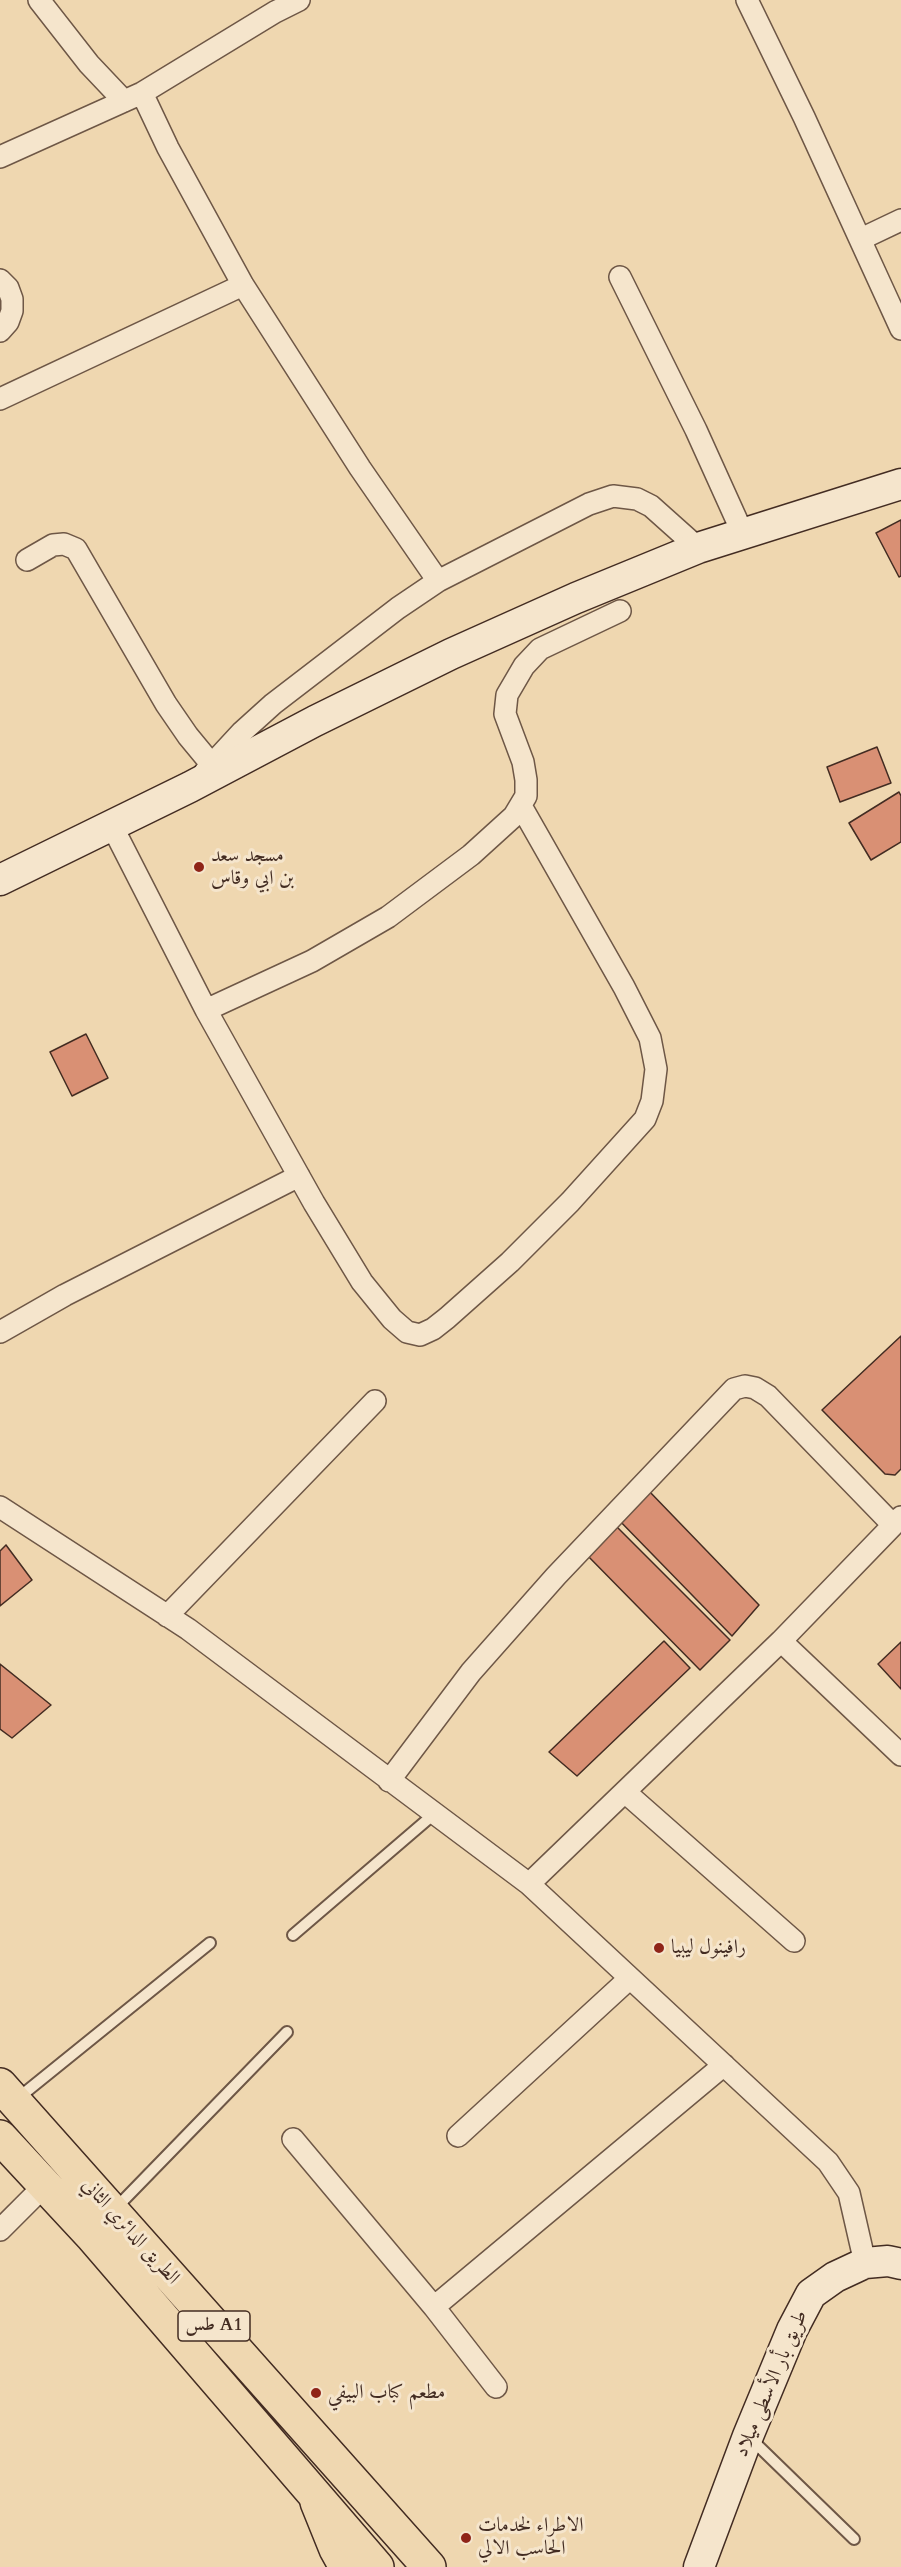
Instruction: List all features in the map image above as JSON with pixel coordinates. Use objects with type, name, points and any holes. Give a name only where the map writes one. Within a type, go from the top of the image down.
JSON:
[{"type":"main road","name":"الطريق الدائري الثاني","points":[[7,2093],[420,2557]]},
{"type":"main road","name":"الطريق الدائري الثاني","points":[[7,2148],[92,2236],[377,2567]]},
{"type":"main road","points":[[314,2494],[336,2549],[346,2567]]},
{"type":"street","points":[[39,0],[89,64],[133,97],[168,148],[243,285],[360,468],[438,581]]},
{"type":"street","points":[[0,157],[133,97],[299,0]]},
{"type":"street","points":[[747,0],[861,239],[901,329]]},
{"type":"street","points":[[861,239],[901,220]]},
{"type":"street","points":[[620,277],[696,430],[743,534]]},
{"type":"street","points":[[0,280],[8,288],[12,299],[12,311],[8,322],[0,331]]},
{"type":"street","points":[[0,399],[243,285]]},
{"type":"street","points":[[0,880],[190,787],[315,721],[451,654],[576,598],[698,548],[901,484]]},
{"type":"street","points":[[190,787],[242,732],[293,686],[388,615],[438,581],[555,520],[613,496],[630,496],[651,506],[698,548]]},
{"type":"street","points":[[27,560],[53,545],[64,544],[76,549],[166,704],[212,765]]},
{"type":"street","points":[[206,1010],[312,962],[388,917],[471,855],[514,816],[526,796],[526,780],[523,762],[505,714],[507,695],[525,666],[540,650],[620,611]]},
{"type":"street","points":[[112,826],[206,1010],[298,1176],[362,1282],[392,1319],[407,1332],[420,1335],[440,1324],[510,1262],[570,1202],[645,1119],[652,1101],[656,1070],[650,1038],[624,987],[521,806]]},
{"type":"street","points":[[0,1332],[65,1295],[298,1176]]},
{"type":"street","points":[[389,1781],[471,1672],[556,1576],[734,1389],[745,1386],[755,1388],[768,1396],[897,1521],[781,1641],[529,1884]]},
{"type":"street","points":[[167,1617],[375,1401]]},
{"type":"street","points":[[0,1507],[188,1629],[529,1884],[828,2162],[849,2193],[866,2262]]},
{"type":"street","points":[[781,1641],[901,1755]]},
{"type":"street","points":[[625,1792],[794,1941]]},
{"type":"street","points":[[458,2136],[630,1978]]},
{"type":"street","points":[[434,2307],[724,2065]]},
{"type":"street","points":[[293,2139],[434,2307],[496,2387]]},
{"type":"street","points":[[0,2230],[44,2186]]},
{"type":"street","name":"طريق بأر الأسطى ميلاد","points":[[699,2567],[748,2436],[792,2330],[810,2294],[835,2277],[866,2262],[888,2261],[901,2264]]},
{"type":"street","points":[[420,2557],[441,2567]]},
{"type":"lane","points":[[293,1935],[434,1815]]},
{"type":"lane","points":[[7,2093],[210,1943]]},
{"type":"lane","points":[[112,2212],[287,2032]]},
{"type":"lane","points":[[748,2436],[854,2539]]},
{"type":"building","points":[[901,520],[901,576],[899,577],[876,533]]},
{"type":"building","points":[[877,747],[891,783],[840,802],[827,767]]},
{"type":"building","points":[[899,792],[901,796],[901,842],[871,860],[849,823]]},
{"type":"building","points":[[86,1034],[108,1078],[72,1096],[50,1052]]},
{"type":"building","points":[[901,1336],[901,1469],[895,1475],[885,1474],[822,1410]]},
{"type":"building","points":[[648,1490],[759,1605],[732,1636],[615,1516]]},
{"type":"building","points":[[612,1522],[730,1640],[700,1670],[584,1552]]},
{"type":"building","points":[[6,1545],[32,1580],[0,1606],[0,1551]]},
{"type":"building","points":[[664,1641],[690,1668],[577,1776],[549,1752]]},
{"type":"building","points":[[901,1642],[901,1689],[878,1664]]},
{"type":"building","points":[[0,1664],[51,1705],[12,1738],[0,1729]]},
{"type":"place","name":"مسجد سعد بن ابي وقاس","points":[[199,867]]},
{"type":"place","name":"رافينول ليبيا","points":[[659,1948]]},
{"type":"place","name":"مطعم كباب البيفي","points":[[316,2393]]},
{"type":"place","name":"الاطراء لخدمات الحاسب الالي","points":[[466,2538]]}]
